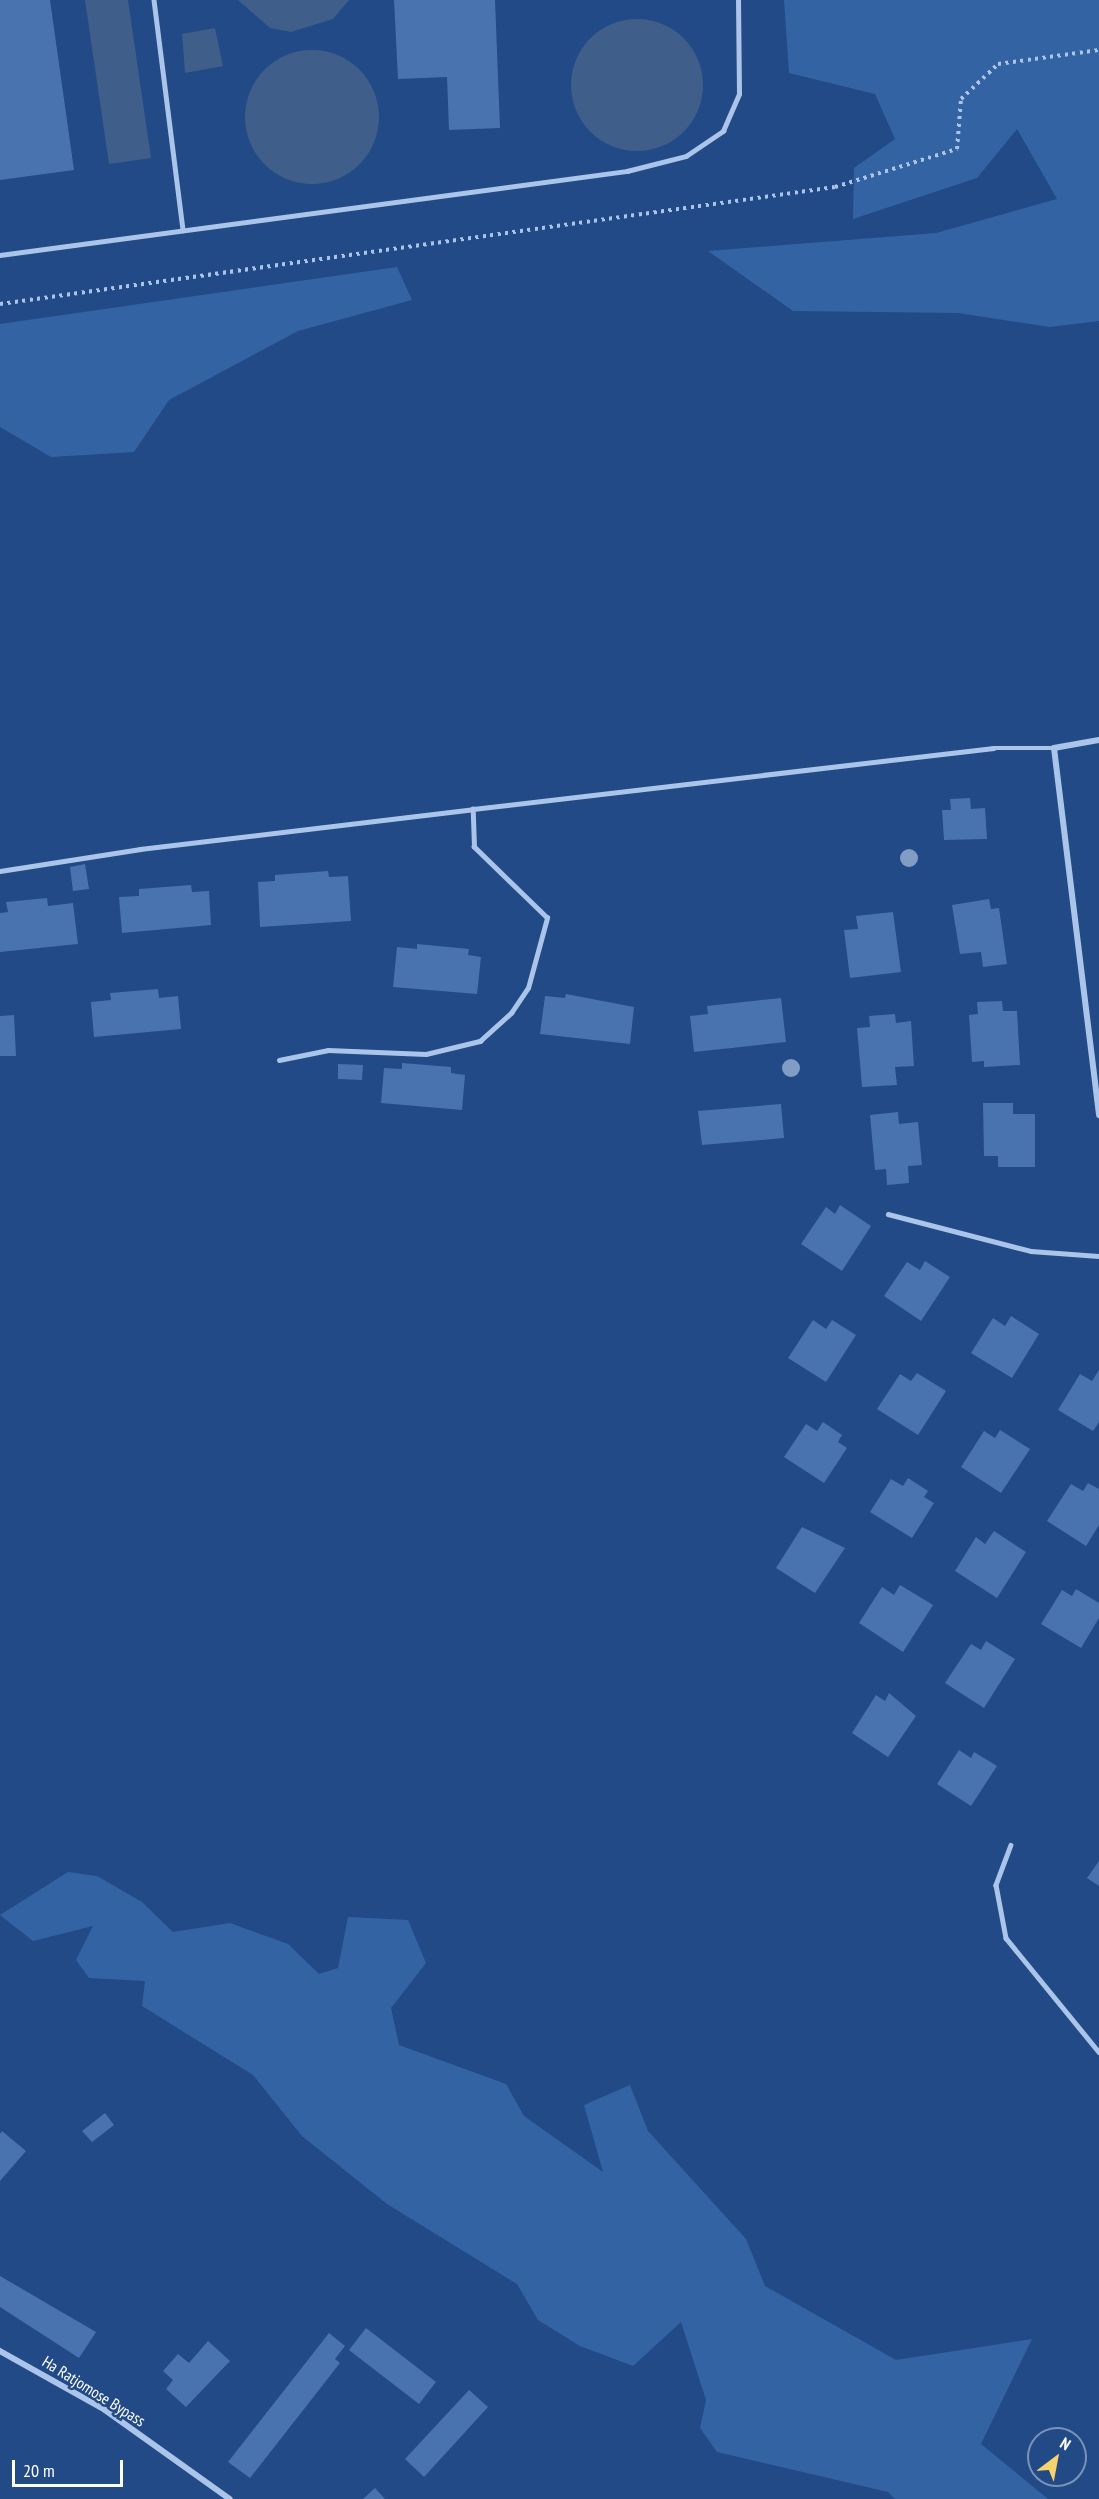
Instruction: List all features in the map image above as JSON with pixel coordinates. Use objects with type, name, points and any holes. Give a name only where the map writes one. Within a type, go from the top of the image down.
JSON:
[{"type":"street","points":[[1099,740],[1054,748],[1099,1115]]},
{"type":"street","name":"Ha Ratjomose Bypass","points":[[0,2351],[105,2410],[230,2499]]},
{"type":"lane","points":[[154,0],[183,230]]},
{"type":"lane","points":[[0,255],[627,171],[686,156],[723,131],[739,94],[738,0]]},
{"type":"lane","points":[[0,871],[473,809],[993,748],[1054,748]]},
{"type":"lane","points":[[279,1060],[328,1050],[426,1054],[480,1041],[512,1013],[528,988],[547,918],[474,847],[473,809]]},
{"type":"lane","points":[[888,1214],[1030,1251],[1099,1256]]},
{"type":"lane","points":[[1011,1845],[996,1885],[1006,1938],[1099,2052]]},
{"type":"path","points":[[0,304],[835,188],[957,149],[961,99],[998,64],[1099,50]]},
{"type":"shaded area","points":[[85,0],[128,0],[151,158],[109,164]]},
{"type":"shaded area","points":[[238,0],[349,0],[333,19],[291,32],[270,28]]},
{"type":"shaded area","points":[[784,0],[1099,0],[1099,321],[1050,327],[958,313],[793,311],[708,251],[936,233],[1057,199],[1017,129],[977,178],[853,219],[854,168],[895,139],[875,94],[789,73]]},
{"type":"shaded area","points":[[637,19],[662,24],[684,38],[698,60],[703,85],[698,110],[684,132],[662,146],[637,151],[612,146],[590,132],[576,110],[571,85],[576,60],[590,38],[612,24]]},
{"type":"shaded area","points":[[215,28],[223,66],[185,73],[182,34]]},
{"type":"shaded area","points":[[312,50],[338,55],[359,70],[374,91],[379,117],[374,143],[359,164],[338,179],[312,184],[286,179],[265,164],[250,143],[245,117],[250,91],[265,70],[286,55]]},
{"type":"shaded area","points":[[397,267],[412,300],[298,331],[169,400],[134,452],[51,457],[0,427],[0,324]]},
{"type":"shaded area","points":[[68,1872],[97,1876],[142,1902],[173,1932],[230,1923],[288,1944],[319,1974],[338,1968],[348,1917],[408,1920],[426,1963],[391,2008],[399,2045],[506,2084],[524,2116],[603,2172],[584,2105],[630,2085],[648,2131],[746,2239],[765,2286],[896,2360],[1032,2339],[981,2444],[1027,2482],[1027,2487],[1033,2487],[1048,2499],[895,2499],[888,2492],[717,2452],[700,2428],[706,2400],[681,2322],[633,2366],[580,2346],[538,2320],[517,2284],[387,2204],[302,2136],[253,2075],[142,2006],[145,1981],[89,1978],[76,1960],[93,1926],[33,1941],[0,1915]]},
{"type":"building","points":[[0,0],[50,0],[74,170],[0,180]]},
{"type":"building","points":[[394,0],[495,0],[500,128],[449,130],[447,77],[398,79]]},
{"type":"building","points":[[970,798],[971,809],[985,808],[987,839],[944,840],[942,810],[951,810],[950,799]]},
{"type":"building","points":[[85,864],[89,889],[73,891],[70,867]]},
{"type":"building","points":[[328,871],[329,877],[348,876],[351,921],[260,927],[258,882],[275,881],[275,875]]},
{"type":"building","points":[[191,885],[192,892],[209,891],[211,925],[122,933],[119,897],[139,896],[139,889]]},
{"type":"building","points":[[47,898],[48,906],[73,903],[78,944],[0,952],[0,913],[8,912],[6,902]]},
{"type":"building","points":[[989,899],[991,909],[999,908],[1007,964],[983,967],[981,952],[960,954],[952,905]]},
{"type":"building","points":[[893,912],[901,972],[850,978],[844,930],[858,929],[856,916]]},
{"type":"building","points":[[417,944],[469,949],[468,955],[481,957],[477,994],[393,987],[397,947],[417,949]]},
{"type":"building","points":[[158,989],[159,998],[178,996],[181,1029],[94,1037],[91,1002],[111,1000],[110,993]]},
{"type":"building","points":[[566,994],[634,1007],[630,1044],[540,1034],[545,996],[565,998]]},
{"type":"building","points":[[781,998],[786,1042],[694,1052],[690,1016],[708,1014],[707,1006]]},
{"type":"building","points":[[1002,1001],[1003,1011],[1017,1011],[1020,1065],[984,1067],[984,1061],[972,1062],[969,1015],[978,1014],[977,1002]]},
{"type":"building","points":[[895,1014],[896,1023],[911,1021],[914,1066],[895,1067],[897,1085],[862,1087],[857,1028],[870,1027],[869,1016]]},
{"type":"building","points":[[14,1015],[16,1056],[0,1056],[0,1016]]},
{"type":"building","points":[[402,1063],[451,1067],[451,1073],[465,1075],[462,1110],[381,1103],[384,1068],[402,1069]]},
{"type":"building","points":[[338,1064],[363,1065],[362,1080],[338,1079]]},
{"type":"building","points":[[983,1103],[1013,1103],[1013,1114],[1035,1114],[1035,1167],[998,1167],[998,1156],[984,1156]]},
{"type":"building","points":[[781,1104],[784,1138],[702,1145],[698,1111]]},
{"type":"building","points":[[898,1112],[899,1124],[918,1122],[922,1165],[908,1166],[909,1183],[887,1185],[886,1169],[875,1170],[870,1115]]},
{"type":"building","points":[[840,1205],[871,1226],[842,1271],[801,1244],[826,1207],[835,1214]]},
{"type":"building","points":[[925,1261],[950,1277],[921,1321],[884,1296],[907,1262],[920,1270]]},
{"type":"building","points":[[1011,1316],[1039,1334],[1012,1378],[971,1353],[993,1318],[1005,1326]]},
{"type":"building","points":[[813,1320],[826,1329],[832,1320],[856,1335],[826,1382],[788,1358]]},
{"type":"building","points":[[1099,1370],[1099,1422],[1093,1431],[1058,1410],[1080,1374],[1092,1381]]},
{"type":"building","points":[[917,1373],[946,1391],[918,1435],[877,1409],[900,1374],[911,1381]]},
{"type":"building","points":[[823,1422],[842,1435],[838,1442],[847,1448],[824,1483],[784,1457],[806,1424],[817,1431]]},
{"type":"building","points":[[1000,1430],[1030,1449],[1001,1493],[961,1467],[984,1431],[995,1438]]},
{"type":"building","points":[[908,1478],[928,1491],[924,1497],[934,1503],[912,1538],[870,1512],[891,1479],[903,1486]]},
{"type":"building","points":[[1088,1483],[1099,1489],[1099,1525],[1086,1546],[1047,1521],[1071,1484],[1083,1491]]},
{"type":"building","points":[[802,1527],[845,1548],[815,1593],[776,1568]]},
{"type":"building","points":[[994,1531],[1026,1552],[997,1598],[955,1571],[976,1537],[985,1544]]},
{"type":"building","points":[[900,1585],[933,1605],[903,1652],[859,1623],[882,1587],[894,1595]]},
{"type":"building","points":[[1076,1589],[1099,1603],[1099,1618],[1081,1648],[1041,1624],[1062,1590],[1072,1596]]},
{"type":"building","points":[[986,1641],[1015,1659],[984,1708],[945,1683],[971,1644],[981,1650]]},
{"type":"building","points":[[889,1693],[916,1716],[888,1757],[852,1733],[876,1695],[885,1701]]},
{"type":"building","points":[[959,1750],[971,1758],[974,1752],[997,1766],[971,1806],[937,1784]]},
{"type":"building","points":[[1099,1861],[1099,1886],[1087,1878]]},
{"type":"building","points":[[105,2113],[114,2125],[92,2142],[82,2131]]},
{"type":"building","points":[[2,2131],[26,2151],[0,2181],[0,2134]]},
{"type":"building","points":[[0,2276],[96,2332],[79,2358],[0,2307]]},
{"type":"building","points":[[366,2328],[436,2382],[419,2404],[349,2350]]},
{"type":"building","points":[[329,2333],[345,2346],[335,2359],[340,2363],[250,2478],[228,2462]]},
{"type":"building","points":[[208,2341],[230,2361],[186,2407],[166,2389],[173,2380],[163,2371],[178,2354],[189,2363]]},
{"type":"building","points":[[469,2390],[488,2407],[424,2477],[405,2459]]},
{"type":"building","points":[[375,2488],[385,2499],[363,2499]]}]
